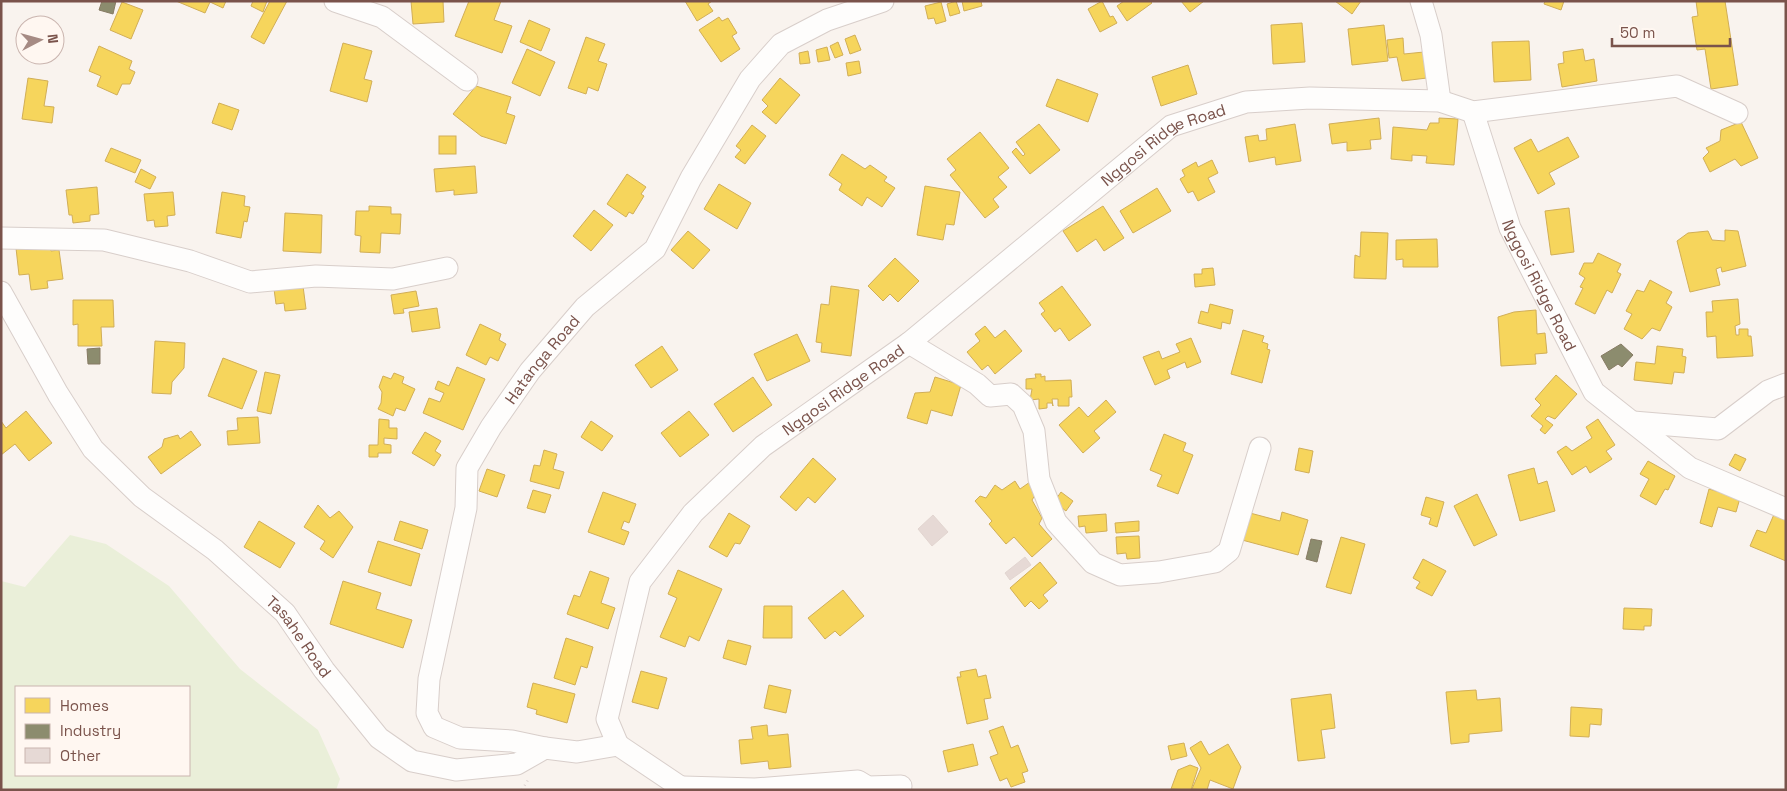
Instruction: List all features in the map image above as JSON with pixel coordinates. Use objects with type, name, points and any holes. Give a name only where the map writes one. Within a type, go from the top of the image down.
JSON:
[{"type":"street","points":[[335,1],[382,17],[467,80]]},
{"type":"street","name":"Hatanga Road","points":[[545,748],[512,741],[460,738],[434,726],[427,712],[429,679],[466,508],[467,468],[491,427],[530,371],[585,307],[656,249],[691,178],[750,79],[781,44],[827,20],[883,1]]},
{"type":"street","points":[[1421,1],[1431,35],[1440,101]]},
{"type":"street","points":[[1473,112],[1677,86],[1737,112]]},
{"type":"street","name":"Nggosi Ridge Road","points":[[618,745],[607,719],[640,582],[693,513],[763,446],[909,343],[1171,126],[1246,102],[1310,98],[1440,101],[1473,112],[1510,228],[1594,392],[1690,468],[1786,509]]},
{"type":"street","points":[[1,238],[104,240],[190,261],[250,282],[316,276],[393,279],[447,268]]},
{"type":"street","name":"Tasahe Road","points":[[1,292],[58,394],[94,449],[142,497],[215,550],[285,613],[324,670],[379,738],[412,761],[456,770],[517,764],[545,748]]},
{"type":"street","points":[[909,343],[978,384],[990,396],[1011,394],[1023,404],[1034,431],[1039,479],[1056,522],[1093,563],[1120,575],[1159,572],[1215,562],[1229,551],[1260,448]]},
{"type":"street","points":[[1634,422],[1718,429],[1768,391],[1786,384]]},
{"type":"street","points":[[545,748],[577,752],[618,745],[684,788],[755,789],[858,781],[868,787],[901,786]]},
{"type":"green space","points":[[70,535],[106,544],[169,586],[240,669],[318,730],[340,779],[336,790],[1,790],[1,581],[25,587]]},
{"type":"building: Homes","points":[[176,1],[226,1],[223,8],[210,2],[205,13]]},
{"type":"building: Homes","points":[[253,1],[267,1],[263,12],[251,6]]},
{"type":"building: Homes","points":[[270,1],[287,1],[264,44],[251,37]]},
{"type":"building: Homes","points":[[411,1],[443,1],[444,22],[413,24]]},
{"type":"building: Homes","points":[[469,1],[501,1],[494,20],[512,26],[502,53],[455,36]]},
{"type":"building: Homes","points":[[685,1],[712,1],[708,4],[713,11],[697,21]]},
{"type":"building: Homes","points":[[956,1],[960,13],[950,16],[947,4]]},
{"type":"building: Homes","points":[[962,1],[981,1],[982,6],[964,11]]},
{"type":"building: Homes","points":[[1102,1],[1110,17],[1113,16],[1117,23],[1100,32],[1088,9]]},
{"type":"building: Homes","points":[[1124,1],[1150,1],[1152,3],[1127,21],[1117,6]]},
{"type":"building: Homes","points":[[1181,1],[1204,1],[1190,12]]},
{"type":"building: Homes","points":[[1335,1],[1361,1],[1352,14]]},
{"type":"building: Homes","points":[[1545,1],[1564,1],[1561,10],[1544,4]]},
{"type":"building: Homes","points":[[1696,1],[1725,1],[1738,85],[1711,89],[1705,49],[1697,50],[1692,17],[1698,16]]},
{"type":"building: Homes","points":[[122,2],[143,10],[131,39],[110,30]]},
{"type":"building: Homes","points":[[941,2],[946,21],[936,24],[934,18],[928,19],[925,6]]},
{"type":"building: Homes","points":[[719,17],[722,21],[728,18],[737,33],[732,36],[740,49],[721,62],[699,30]]},
{"type":"building: Homes","points":[[529,20],[550,29],[541,51],[520,42]]},
{"type":"building: Homes","points":[[1302,23],[1305,62],[1273,64],[1271,25]]},
{"type":"building: Homes","points":[[1384,25],[1388,61],[1352,65],[1348,29]]},
{"type":"building: Homes","points":[[855,35],[861,50],[850,54],[845,39]]},
{"type":"building: Homes","points":[[586,37],[605,44],[598,61],[607,64],[598,91],[588,87],[586,94],[568,88]]},
{"type":"building: Homes","points":[[1403,38],[1404,54],[1424,52],[1427,78],[1402,81],[1397,57],[1389,58],[1387,40]]},
{"type":"building: Homes","points":[[1529,41],[1531,80],[1494,82],[1492,42]]},
{"type":"building: Homes","points":[[838,42],[843,55],[835,58],[830,46]]},
{"type":"building: Homes","points":[[343,43],[372,51],[364,79],[372,81],[367,102],[330,91]]},
{"type":"building: Homes","points":[[99,46],[132,61],[129,69],[135,72],[130,84],[122,84],[117,95],[97,86],[101,76],[89,71]]},
{"type":"building: Homes","points":[[827,47],[830,60],[818,62],[816,50]]},
{"type":"building: Homes","points":[[527,49],[555,62],[540,96],[512,83]]},
{"type":"building: Homes","points":[[1583,49],[1585,61],[1594,59],[1597,81],[1562,87],[1558,64],[1564,63],[1563,52]]},
{"type":"building: Homes","points":[[808,51],[810,63],[800,64],[799,53]]},
{"type":"building: Homes","points":[[859,61],[861,73],[848,76],[846,63]]},
{"type":"building: Homes","points":[[1188,65],[1197,94],[1161,106],[1152,77]]},
{"type":"building: Homes","points":[[28,78],[48,81],[44,106],[54,107],[52,123],[22,119]]},
{"type":"building: Homes","points":[[780,78],[800,95],[776,124],[762,112],[768,106],[762,100]]},
{"type":"building: Homes","points":[[1057,79],[1098,94],[1088,122],[1046,106]]},
{"type":"building: Homes","points":[[476,86],[511,97],[506,113],[515,116],[506,144],[481,136],[453,114]]},
{"type":"building: Homes","points":[[219,103],[239,110],[232,130],[212,123]]},
{"type":"building: Homes","points":[[1379,118],[1381,139],[1370,140],[1371,149],[1347,151],[1347,142],[1332,144],[1329,124]]},
{"type":"building: Homes","points":[[1439,118],[1458,119],[1454,165],[1426,163],[1427,156],[1412,155],[1412,161],[1391,159],[1393,127],[1427,130],[1430,123],[1439,123]]},
{"type":"building: Homes","points":[[1741,122],[1758,158],[1741,166],[1735,159],[1710,172],[1703,158],[1709,152],[1706,148],[1720,141],[1721,130]]},
{"type":"building: Homes","points":[[1039,124],[1060,150],[1030,174],[1012,152],[1016,148],[1023,156],[1025,154],[1016,142]]},
{"type":"building: Homes","points":[[1295,124],[1301,161],[1276,165],[1275,157],[1249,162],[1245,137],[1258,135],[1259,141],[1267,140],[1266,129]]},
{"type":"building: Homes","points":[[752,125],[766,136],[745,164],[735,157],[741,150],[736,146]]},
{"type":"building: Homes","points":[[980,132],[1009,168],[998,177],[1007,187],[993,199],[999,207],[985,218],[950,175],[956,170],[947,159]]},
{"type":"building: Homes","points":[[439,136],[456,136],[456,154],[439,154]]},
{"type":"building: Homes","points":[[1568,137],[1579,157],[1549,173],[1555,184],[1538,194],[1514,148],[1531,139],[1538,152]]},
{"type":"building: Homes","points":[[111,148],[141,160],[135,173],[105,161]]},
{"type":"building: Homes","points":[[842,154],[865,169],[870,165],[887,177],[884,181],[895,188],[882,207],[867,197],[862,206],[839,190],[842,184],[829,175]]},
{"type":"building: Homes","points":[[1212,160],[1218,173],[1208,178],[1215,192],[1198,201],[1193,191],[1188,193],[1180,179],[1185,176],[1182,170],[1196,162],[1198,167]]},
{"type":"building: Homes","points":[[475,166],[477,193],[454,195],[454,190],[436,192],[434,169]]},
{"type":"building: Homes","points":[[141,169],[156,177],[150,189],[135,182]]},
{"type":"building: Homes","points":[[627,174],[646,187],[641,194],[644,196],[633,214],[629,212],[626,217],[607,204]]},
{"type":"building: Homes","points":[[719,184],[751,203],[737,229],[704,209]]},
{"type":"building: Homes","points":[[925,186],[960,192],[954,225],[946,224],[943,240],[917,235]]},
{"type":"building: Homes","points":[[97,187],[99,214],[90,215],[90,221],[73,223],[72,215],[69,215],[66,190]]},
{"type":"building: Homes","points":[[1157,188],[1171,211],[1133,233],[1120,211]]},
{"type":"building: Homes","points":[[173,192],[175,215],[167,216],[168,226],[155,227],[154,220],[147,221],[144,194]]},
{"type":"building: Homes","points":[[222,192],[245,196],[244,206],[250,207],[247,222],[244,221],[241,238],[216,233]]},
{"type":"building: Homes","points":[[369,206],[391,207],[391,214],[401,214],[400,234],[381,233],[380,253],[360,252],[361,236],[355,235],[356,211],[369,211]]},
{"type":"building: Homes","points":[[1103,206],[1124,238],[1104,251],[1096,239],[1077,252],[1063,231]]},
{"type":"building: Homes","points":[[1569,208],[1574,252],[1551,255],[1545,211]]},
{"type":"building: Homes","points":[[594,210],[613,225],[591,251],[573,236]]},
{"type":"building: Homes","points":[[285,213],[322,215],[321,253],[283,251]]},
{"type":"building: Homes","points":[[1725,230],[1738,231],[1746,266],[1722,272],[1721,267],[1716,269],[1720,285],[1690,292],[1677,241],[1688,233],[1708,231],[1712,240],[1725,241]]},
{"type":"building: Homes","points":[[688,231],[710,250],[693,269],[671,250]]},
{"type":"building: Homes","points":[[1361,232],[1388,233],[1386,279],[1354,278],[1355,255],[1360,257]]},
{"type":"building: Homes","points":[[49,239],[51,251],[59,250],[63,279],[47,281],[48,288],[31,290],[29,274],[19,275],[16,248]]},
{"type":"building: Homes","points":[[1437,239],[1438,267],[1403,267],[1403,259],[1396,260],[1396,240]]},
{"type":"building: Homes","points":[[1598,253],[1621,264],[1617,272],[1621,274],[1612,293],[1607,290],[1595,314],[1575,304],[1583,288],[1580,287],[1585,278],[1579,274],[1584,263],[1593,263]]},
{"type":"building: Homes","points":[[895,258],[919,281],[898,302],[890,294],[883,301],[868,286]]},
{"type":"building: Homes","points":[[1213,268],[1215,285],[1195,287],[1194,274],[1202,274],[1202,269]]},
{"type":"building: Homes","points":[[1650,280],[1672,292],[1666,303],[1672,307],[1660,331],[1652,328],[1642,339],[1624,329],[1632,314],[1626,311],[1637,290],[1644,292]]},
{"type":"building: Homes","points":[[303,286],[306,309],[285,311],[284,303],[276,304],[274,289]]},
{"type":"building: Homes","points":[[831,286],[859,290],[851,356],[821,352],[822,343],[816,342],[821,304],[829,305]]},
{"type":"building: Homes","points":[[1062,286],[1091,325],[1069,341],[1060,328],[1055,332],[1041,314],[1045,311],[1039,303]]},
{"type":"building: Homes","points":[[416,291],[419,306],[403,309],[404,313],[394,314],[391,295]]},
{"type":"building: Homes","points":[[1738,299],[1740,324],[1735,326],[1736,335],[1739,335],[1739,329],[1748,329],[1748,336],[1751,336],[1753,356],[1717,358],[1716,336],[1707,337],[1706,312],[1713,312],[1712,301]]},
{"type":"building: Homes","points":[[73,300],[113,300],[114,327],[101,327],[102,346],[78,346],[78,324],[73,325]]},
{"type":"building: Homes","points":[[1210,304],[1233,310],[1230,324],[1222,322],[1221,329],[1198,323],[1201,311],[1208,313]]},
{"type":"building: Homes","points":[[437,308],[440,328],[412,332],[409,312]]},
{"type":"building: Homes","points":[[1536,310],[1537,334],[1545,333],[1547,353],[1535,354],[1536,364],[1501,366],[1498,317],[1514,312]]},
{"type":"building: Homes","points":[[480,324],[501,334],[499,340],[506,344],[498,361],[490,357],[486,365],[466,355]]},
{"type":"building: Homes","points":[[985,326],[995,338],[1005,330],[1022,351],[995,374],[988,365],[982,370],[967,352],[980,341],[975,334]]},
{"type":"building: Homes","points":[[1243,330],[1264,336],[1262,342],[1268,344],[1267,349],[1270,350],[1262,383],[1231,374]]},
{"type":"building: Homes","points":[[797,334],[810,361],[767,381],[754,354]]},
{"type":"building: Homes","points":[[1191,338],[1201,362],[1187,368],[1185,362],[1167,370],[1170,378],[1155,385],[1143,357],[1159,351],[1162,359],[1180,352],[1176,344]]},
{"type":"building: Homes","points":[[155,341],[185,343],[184,368],[172,382],[171,394],[152,393]]},
{"type":"building: Homes","points":[[662,346],[678,370],[651,388],[635,365]]},
{"type":"building: Homes","points":[[1657,346],[1683,349],[1682,356],[1686,357],[1684,373],[1674,372],[1672,384],[1634,380],[1636,362],[1655,364]]},
{"type":"building: Homes","points":[[223,358],[257,371],[242,409],[208,396]]},
{"type":"building: Homes","points":[[457,367],[485,379],[463,430],[423,413],[429,398],[440,402],[444,393],[435,389],[438,381],[449,386]]},
{"type":"building: Homes","points":[[265,372],[280,375],[271,414],[257,411]]},
{"type":"building: Homes","points":[[394,373],[404,377],[402,383],[415,389],[405,411],[396,408],[393,416],[378,409],[381,403],[382,392],[379,387],[383,376],[391,379]]},
{"type":"building: Homes","points":[[1035,374],[1041,374],[1041,377],[1045,376],[1045,381],[1071,380],[1072,397],[1069,397],[1069,406],[1058,406],[1058,399],[1052,399],[1053,406],[1052,403],[1047,403],[1047,408],[1039,409],[1039,399],[1030,400],[1032,389],[1026,389],[1026,379],[1036,378]]},
{"type":"building: Homes","points":[[1556,375],[1577,394],[1555,419],[1548,416],[1545,419],[1553,425],[1545,434],[1540,430],[1543,426],[1531,416],[1541,405],[1535,399]]},
{"type":"building: Homes","points":[[753,377],[772,405],[733,432],[714,404]]},
{"type":"building: Homes","points":[[935,377],[961,385],[952,416],[931,410],[927,424],[907,418],[915,393],[930,392]]},
{"type":"building: Homes","points":[[1106,400],[1116,412],[1094,431],[1100,438],[1083,453],[1059,425],[1079,407],[1088,417]]},
{"type":"building: Homes","points":[[26,411],[52,443],[29,461],[15,444],[1,455],[1,421],[6,428]]},
{"type":"building: Homes","points":[[689,411],[709,435],[680,457],[661,433]]},
{"type":"building: Homes","points":[[258,417],[260,443],[228,445],[227,431],[238,430],[237,418]]},
{"type":"building: Homes","points":[[379,419],[389,420],[389,428],[397,428],[397,439],[384,438],[384,444],[391,445],[391,453],[378,453],[378,457],[369,457],[369,445],[378,445]]},
{"type":"building: Homes","points":[[1598,419],[1615,445],[1606,451],[1612,459],[1590,473],[1586,466],[1572,475],[1557,452],[1566,446],[1572,451],[1592,438],[1586,427]]},
{"type":"building: Homes","points":[[591,421],[613,436],[602,451],[581,437]]},
{"type":"building: Homes","points":[[191,431],[201,445],[161,474],[148,457],[162,447],[164,439],[178,435],[180,439]]},
{"type":"building: Homes","points":[[425,432],[441,441],[435,451],[441,455],[434,466],[412,453]]},
{"type":"building: Homes","points":[[1164,434],[1186,443],[1183,451],[1193,455],[1178,494],[1157,486],[1162,475],[1150,470]]},
{"type":"building: Homes","points":[[1299,448],[1313,451],[1309,473],[1295,470]]},
{"type":"building: Homes","points":[[544,450],[557,454],[553,469],[564,472],[559,489],[530,481],[534,465],[540,466]]},
{"type":"building: Homes","points":[[1735,454],[1746,459],[1740,471],[1729,465]]},
{"type":"building: Homes","points":[[813,458],[836,479],[815,503],[808,497],[796,511],[780,497]]},
{"type":"building: Homes","points":[[1648,461],[1675,476],[1668,490],[1665,489],[1656,505],[1640,496],[1649,479],[1640,474]]},
{"type":"building: Homes","points":[[1534,468],[1538,484],[1547,481],[1555,511],[1520,521],[1508,475]]},
{"type":"building: Homes","points":[[487,469],[505,475],[497,497],[479,491]]},
{"type":"building: Homes","points":[[1015,481],[1020,489],[1030,482],[1037,492],[1032,500],[1042,518],[1039,524],[1052,539],[1032,557],[1014,537],[1006,544],[989,524],[992,521],[975,501],[980,496],[986,498],[995,485],[1002,490]]},
{"type":"building: Homes","points":[[1709,489],[1740,498],[1736,512],[1718,507],[1712,527],[1700,523]]},
{"type":"building: Homes","points":[[533,490],[551,495],[545,513],[527,508]]},
{"type":"building: Homes","points":[[603,492],[636,504],[629,523],[624,521],[621,529],[629,532],[624,545],[588,532]]},
{"type":"building: Homes","points":[[1061,492],[1073,501],[1066,511],[1054,502]]},
{"type":"building: Homes","points":[[1477,494],[1497,535],[1474,546],[1454,506]]},
{"type":"building: Homes","points":[[1426,497],[1444,502],[1437,527],[1429,524],[1431,518],[1421,515]]},
{"type":"building: Homes","points":[[318,505],[330,518],[339,511],[353,527],[333,558],[320,549],[325,541],[304,527]]},
{"type":"building: Homes","points":[[1282,512],[1308,520],[1298,555],[1242,540],[1250,513],[1280,521]]},
{"type":"building: Homes","points":[[1775,512],[1786,517],[1786,561],[1750,546],[1757,530],[1766,533]]},
{"type":"building: Homes","points":[[729,513],[750,526],[740,544],[735,543],[727,557],[709,547]]},
{"type":"building: Homes","points":[[1106,514],[1107,531],[1086,533],[1085,526],[1079,527],[1078,516]]},
{"type":"building: Homes","points":[[259,521],[295,543],[280,568],[244,547]]},
{"type":"building: Homes","points":[[400,521],[428,530],[422,549],[394,540]]},
{"type":"building: Homes","points":[[1139,521],[1139,531],[1116,533],[1115,523]]},
{"type":"building: Homes","points":[[1139,536],[1140,558],[1127,559],[1126,553],[1117,554],[1116,537]]},
{"type":"building: Homes","points":[[1341,537],[1365,544],[1351,594],[1326,587]]},
{"type":"building: Homes","points":[[378,541],[420,554],[411,586],[368,572]]},
{"type":"building: Homes","points":[[1423,559],[1446,571],[1432,596],[1416,588],[1420,582],[1413,578]]},
{"type":"building: Homes","points":[[1040,562],[1057,583],[1043,595],[1048,601],[1039,609],[1031,601],[1025,607],[1010,588]]},
{"type":"building: Homes","points":[[678,570],[722,589],[699,641],[689,636],[685,647],[660,637],[677,598],[668,594]]},
{"type":"building: Homes","points":[[590,571],[609,578],[601,603],[615,608],[608,629],[567,614],[574,595],[580,597]]},
{"type":"building: Homes","points":[[343,581],[381,593],[376,609],[412,620],[403,648],[330,624]]},
{"type":"building: Homes","points":[[843,590],[864,616],[840,636],[835,631],[825,639],[808,618]]},
{"type":"building: Homes","points":[[764,606],[792,606],[792,638],[763,638]]},
{"type":"building: Homes","points":[[1624,608],[1652,609],[1651,626],[1644,626],[1644,630],[1623,629]]},
{"type":"building: Homes","points":[[566,638],[593,647],[587,668],[581,666],[575,685],[554,678]]},
{"type":"building: Homes","points":[[728,640],[751,646],[746,665],[723,658]]},
{"type":"building: Homes","points":[[976,669],[978,677],[986,675],[991,698],[984,699],[988,719],[967,724],[957,677],[961,677],[960,672]]},
{"type":"building: Homes","points":[[641,671],[667,678],[658,709],[632,702]]},
{"type":"building: Homes","points":[[533,683],[575,694],[567,723],[536,714],[537,710],[527,707]]},
{"type":"building: Homes","points":[[769,685],[791,690],[786,713],[764,708]]},
{"type":"building: Homes","points":[[1476,690],[1477,700],[1500,698],[1502,731],[1469,734],[1469,742],[1451,744],[1446,692]]},
{"type":"building: Homes","points":[[1331,694],[1335,728],[1321,730],[1325,758],[1298,761],[1291,699]]},
{"type":"building: Homes","points":[[1571,707],[1602,709],[1601,725],[1590,724],[1589,737],[1570,736]]},
{"type":"building: Homes","points":[[767,725],[768,736],[788,734],[791,767],[769,769],[768,761],[741,764],[739,740],[753,739],[751,727]]},
{"type":"building: Homes","points":[[1003,726],[1011,748],[1018,745],[1028,771],[1022,773],[1025,782],[1011,787],[1007,778],[1000,781],[990,757],[998,754],[989,731]]},
{"type":"building: Homes","points":[[1201,741],[1209,755],[1228,744],[1241,767],[1233,789],[1210,780],[1207,790],[1192,789],[1201,768],[1190,748]]},
{"type":"building: Homes","points":[[1184,743],[1187,756],[1171,760],[1168,746]]},
{"type":"building: Homes","points":[[973,744],[978,765],[948,772],[943,751]]},
{"type":"building: Homes","points":[[1190,765],[1198,768],[1191,790],[1171,789],[1178,770]]},
{"type":"building: Industry","points":[[102,1],[116,1],[113,14],[99,10]]},
{"type":"building: Industry","points":[[1621,344],[1633,355],[1622,367],[1618,364],[1609,370],[1601,356]]},
{"type":"building: Industry","points":[[100,348],[100,364],[88,364],[87,349]]},
{"type":"building: Industry","points":[[1311,539],[1322,541],[1317,562],[1306,559]]},
{"type":"building: Other","points":[[933,515],[948,532],[932,546],[918,529]]},
{"type":"building: Other","points":[[1025,557],[1031,565],[1010,580],[1005,573]]}]
